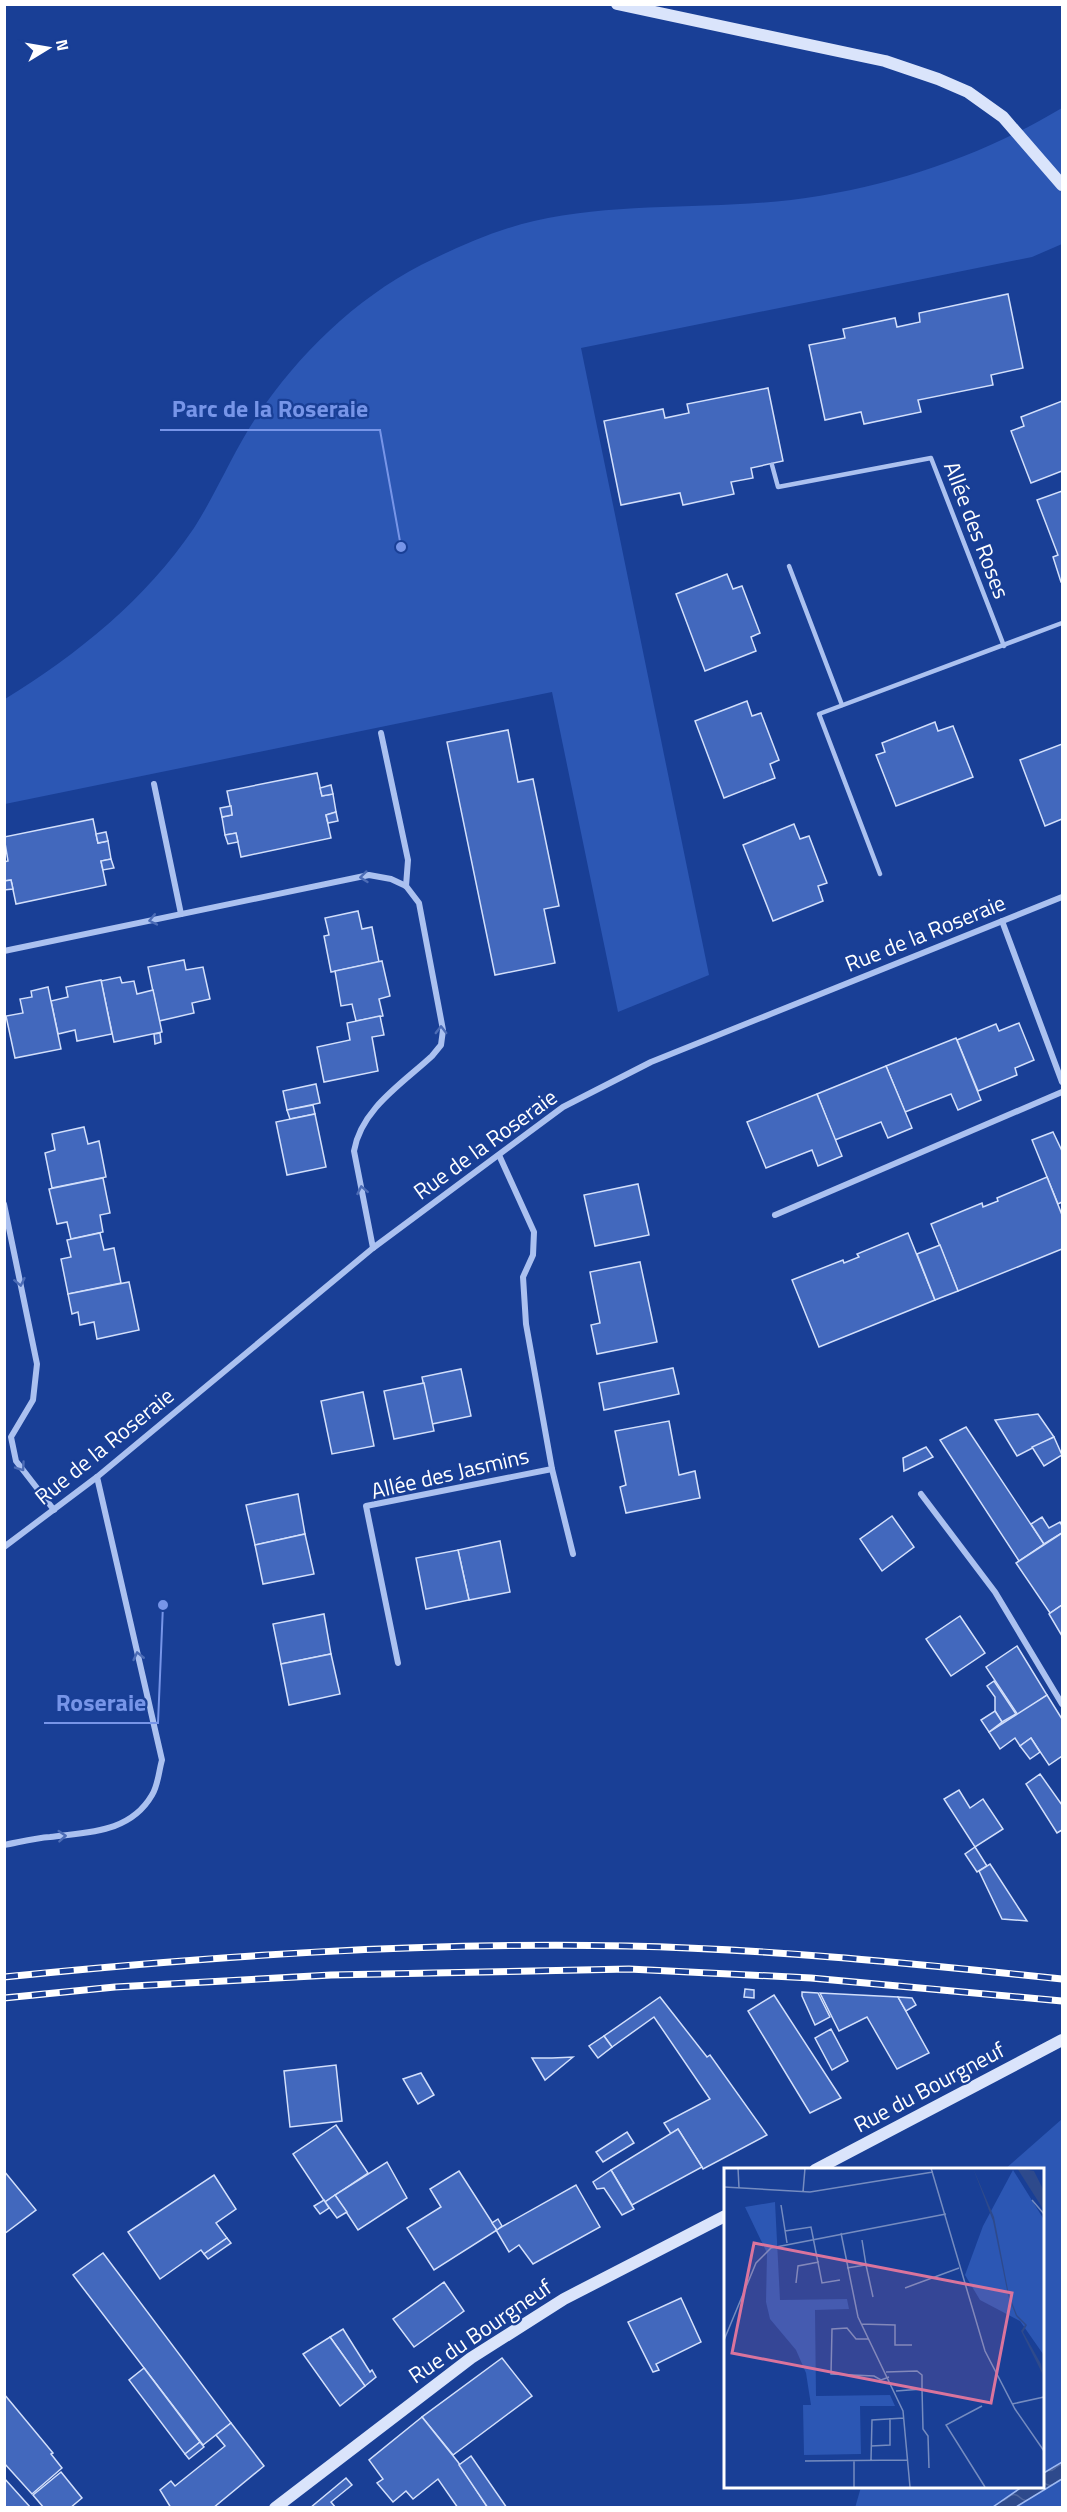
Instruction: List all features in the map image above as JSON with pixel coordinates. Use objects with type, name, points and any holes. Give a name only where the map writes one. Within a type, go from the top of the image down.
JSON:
[{"type":"main road","points":[[617,4],[885,61],[938,79],[968,93],[1003,117],[1062,185]]},
{"type":"main road","name":"Rue du Bourgneuf","points":[[819,2168],[1062,2040]]},
{"type":"main road","name":"Rue du Bourgneuf","points":[[275,2508],[471,2358],[564,2299],[724,2217]]},
{"type":"street","points":[[381,733],[408,860],[406,886]]},
{"type":"street","points":[[154,784],[181,914]]},
{"type":"street","points":[[4,951],[369,875],[391,879],[406,886],[419,903],[443,1030],[441,1045],[432,1056],[366,1118],[357,1135],[354,1151],[373,1248]]},
{"type":"street","name":"Rue de la Roseraie","points":[[4,1547],[97,1477],[373,1248],[562,1107],[651,1062],[1062,897]]},
{"type":"street","points":[[1002,921],[1062,1082]]},
{"type":"street","points":[[775,1215],[1062,1092]]},
{"type":"street","name":"Allée des Jasmins","points":[[500,1155],[534,1232],[533,1255],[523,1277],[526,1324],[552,1468],[573,1554]]},
{"type":"street","points":[[4,1204],[37,1364],[33,1400],[11,1437],[16,1461],[54,1510]]},
{"type":"street","name":"Allée des Jasmins","points":[[398,1663],[366,1506],[552,1468]]},
{"type":"street","points":[[4,1845],[50,1837],[88,1834],[117,1826],[134,1817],[153,1794],[162,1760],[97,1477]]},
{"type":"street","points":[[921,1494],[995,1592],[1062,1704]]},
{"type":"lane","name":"Allée des Roses","points":[[772,465],[778,487],[931,458],[1004,646]]},
{"type":"lane","points":[[789,566],[843,705]]},
{"type":"lane","points":[[880,874],[819,714],[1004,646],[1062,622]]},
{"type":"shaded area","points":[[1062,108],[1062,244],[1032,257],[581,348],[709,975],[618,1012],[552,692],[5,804],[5,699],[32,682],[109,624],[154,579],[194,528],[248,430],[273,393],[330,330],[396,279],[462,246],[505,229],[534,221],[598,211],[791,200],[862,188],[965,156],[998,142]]},
{"type":"shaded area","points":[[1062,2119],[1062,2507],[855,2508],[861,2488],[1043,2488],[1043,2168],[1006,2168]]},
{"type":"water","points":[[1062,2462],[1062,2479],[1016,2507],[993,2507],[1021,2488],[1043,2488],[1043,2473]]},
{"type":"building","points":[[1008,294],[1023,368],[991,375],[993,385],[918,400],[921,412],[864,424],[861,412],[825,420],[809,345],[845,338],[843,329],[895,318],[897,327],[920,322],[919,313]]},
{"type":"building","points":[[768,388],[783,461],[751,468],[753,478],[731,482],[734,494],[683,505],[680,493],[621,505],[604,421],[663,409],[665,418],[689,413],[687,404]]},
{"type":"building","points":[[1062,401],[1062,471],[1031,483],[1011,431],[1024,426],[1021,417]]},
{"type":"building","points":[[1062,491],[1061,582],[1053,557],[1058,555],[1037,500]]},
{"type":"building","points":[[727,574],[733,589],[742,586],[760,633],[751,637],[756,651],[705,671],[676,594]]},
{"type":"building","points":[[747,701],[752,716],[761,713],[779,760],[770,764],[775,778],[724,798],[695,721]]},
{"type":"building","points":[[935,722],[938,731],[953,726],[973,777],[896,806],[876,755],[885,752],[882,743]]},
{"type":"building","points":[[508,730],[518,782],[533,779],[559,906],[544,909],[555,963],[495,975],[447,742]]},
{"type":"building","points":[[1062,744],[1062,819],[1045,826],[1020,760]]},
{"type":"building","points":[[317,773],[322,796],[333,794],[336,812],[326,815],[331,838],[241,857],[236,833],[225,835],[222,817],[232,815],[227,791]]},
{"type":"building","points":[[331,785],[333,794],[322,796],[320,788]]},
{"type":"building","points":[[231,806],[232,815],[222,817],[220,808]]},
{"type":"building","points":[[336,812],[338,821],[328,823],[326,815]]},
{"type":"building","points":[[93,819],[98,843],[108,841],[111,859],[101,861],[106,885],[16,904],[11,880],[4,881],[4,862],[8,861],[4,837]]},
{"type":"building","points":[[794,824],[800,839],[809,836],[827,883],[818,886],[823,901],[773,921],[743,845]]},
{"type":"building","points":[[106,832],[108,841],[98,843],[96,834]]},
{"type":"building","points":[[236,833],[238,842],[228,844],[225,835]]},
{"type":"building","points":[[111,859],[114,868],[103,870],[101,861]]},
{"type":"building","points":[[11,880],[13,889],[4,890],[4,881]]},
{"type":"building","points":[[358,911],[362,929],[372,927],[379,962],[331,972],[324,936],[329,935],[325,918]]},
{"type":"building","points":[[184,960],[186,970],[203,967],[210,999],[192,1003],[194,1013],[159,1021],[148,967]]},
{"type":"building","points":[[382,961],[390,996],[379,999],[383,1016],[356,1021],[352,1004],[341,1006],[335,971]]},
{"type":"building","points":[[120,977],[122,983],[134,981],[137,994],[153,990],[162,1032],[114,1042],[101,981]]},
{"type":"building","points":[[101,980],[112,1034],[77,1041],[75,1030],[58,1034],[51,1001],[68,997],[66,987]]},
{"type":"building","points":[[48,987],[61,1049],[15,1058],[6,1016],[23,1013],[20,999],[32,997],[31,991]]},
{"type":"building","points":[[380,1016],[384,1035],[372,1037],[378,1071],[324,1082],[317,1047],[350,1040],[347,1023]]},
{"type":"building","points":[[1019,1023],[1034,1060],[1015,1068],[1017,1075],[978,1091],[957,1040],[996,1024],[999,1031]]},
{"type":"building","points":[[160,1033],[161,1042],[155,1044],[154,1034]]},
{"type":"building","points":[[956,1038],[981,1100],[958,1110],[951,1094],[905,1112],[886,1066]]},
{"type":"building","points":[[886,1066],[912,1128],[888,1138],[881,1122],[835,1140],[817,1094]]},
{"type":"building","points":[[316,1084],[320,1103],[287,1110],[283,1091]]},
{"type":"building","points":[[817,1094],[842,1156],[818,1166],[812,1150],[766,1168],[747,1122]]},
{"type":"building","points":[[313,1105],[315,1114],[290,1119],[287,1110]]},
{"type":"building","points":[[315,1114],[326,1167],[287,1175],[276,1122]]},
{"type":"building","points":[[84,1127],[88,1144],[99,1141],[106,1177],[52,1188],[45,1153],[55,1150],[52,1134]]},
{"type":"building","points":[[1053,1132],[1062,1151],[1062,1202],[1058,1204],[1032,1140]]},
{"type":"building","points":[[1047,1177],[1062,1215],[1062,1249],[958,1291],[931,1224],[982,1203],[983,1207],[998,1201],[997,1198]]},
{"type":"building","points":[[103,1178],[110,1213],[100,1215],[103,1232],[71,1239],[67,1222],[57,1224],[49,1189]]},
{"type":"building","points":[[638,1184],[649,1235],[595,1246],[584,1195]]},
{"type":"building","points":[[100,1233],[104,1250],[114,1248],[121,1283],[68,1294],[61,1259],[71,1257],[67,1240]]},
{"type":"building","points":[[908,1233],[935,1300],[819,1347],[792,1280],[843,1260],[844,1263],[859,1257],[857,1254]]},
{"type":"building","points":[[940,1245],[958,1291],[935,1300],[917,1254]]},
{"type":"building","points":[[640,1262],[657,1342],[597,1354],[591,1325],[600,1323],[590,1272]]},
{"type":"building","points":[[129,1282],[139,1330],[97,1339],[94,1322],[80,1325],[78,1312],[72,1314],[68,1294]]},
{"type":"building","points":[[673,1368],[679,1394],[604,1410],[599,1383]]},
{"type":"building","points":[[461,1369],[471,1416],[432,1424],[422,1377]]},
{"type":"building","points":[[424,1383],[434,1431],[394,1439],[384,1391]]},
{"type":"building","points":[[363,1392],[374,1446],[332,1454],[321,1401]]},
{"type":"building","points":[[1038,1414],[1054,1437],[1017,1456],[995,1420]]},
{"type":"building","points":[[669,1421],[679,1475],[695,1471],[700,1498],[626,1513],[620,1487],[626,1485],[615,1431]]},
{"type":"building","points":[[966,1427],[1044,1544],[1019,1561],[940,1440]]},
{"type":"building","points":[[1054,1437],[1062,1455],[1044,1466],[1032,1447]]},
{"type":"building","points":[[926,1447],[933,1457],[904,1471],[903,1458]]},
{"type":"building","points":[[298,1494],[305,1534],[255,1545],[246,1505]]},
{"type":"building","points":[[892,1516],[914,1547],[882,1571],[860,1539]]},
{"type":"building","points":[[1042,1517],[1049,1528],[1060,1522],[1062,1526],[1062,1533],[1044,1544],[1031,1524]]},
{"type":"building","points":[[1062,1533],[1062,1605],[1050,1613],[1016,1563]]},
{"type":"building","points":[[305,1534],[314,1574],[263,1584],[255,1545]]},
{"type":"building","points":[[500,1541],[510,1592],[469,1600],[458,1550]]},
{"type":"building","points":[[458,1550],[469,1600],[426,1609],[416,1558]]},
{"type":"building","points":[[1062,1605],[1062,1636],[1049,1614]]},
{"type":"building","points":[[324,1614],[331,1654],[281,1664],[273,1624]]},
{"type":"building","points":[[960,1616],[985,1653],[951,1676],[926,1639]]},
{"type":"building","points":[[1017,1646],[1047,1695],[1018,1715],[986,1667]]},
{"type":"building","points":[[331,1654],[340,1694],[289,1705],[281,1664]]},
{"type":"building","points":[[994,1681],[1016,1714],[1002,1722],[995,1711],[995,1697],[987,1686]]},
{"type":"building","points":[[1047,1695],[1062,1719],[1062,1756],[1049,1765],[1031,1738],[1020,1746],[1015,1738],[1000,1749],[989,1732]]},
{"type":"building","points":[[995,1711],[1002,1722],[989,1732],[981,1720]]},
{"type":"building","points":[[1031,1738],[1040,1752],[1030,1759],[1020,1746]]},
{"type":"building","points":[[1040,1774],[1062,1805],[1062,1830],[1057,1833],[1026,1784]]},
{"type":"building","points":[[959,1790],[970,1808],[983,1799],[1003,1829],[975,1847],[944,1799]]},
{"type":"building","points":[[975,1847],[987,1866],[977,1872],[965,1854]]},
{"type":"building","points":[[990,1864],[1027,1921],[1002,1919],[979,1871]]},
{"type":"building","points":[[745,1989],[754,1990],[754,1998],[744,1997]]},
{"type":"building","points":[[802,1992],[818,1993],[830,2017],[815,2025]]},
{"type":"building","points":[[820,1993],[898,1997],[929,2053],[897,2069],[867,2017],[839,2031]]},
{"type":"building","points":[[774,1995],[841,2098],[810,2113],[748,2011]]},
{"type":"building","points":[[660,1997],[707,2057],[710,2055],[767,2135],[703,2169],[678,2129],[671,2134],[664,2123],[710,2099],[654,2017],[612,2047],[604,2036]]},
{"type":"building","points":[[898,1997],[912,1998],[916,2005],[906,2011]]},
{"type":"building","points":[[831,2029],[848,2061],[832,2070],[815,2038]]},
{"type":"building","points":[[604,2036],[612,2047],[598,2058],[589,2046]]},
{"type":"building","points":[[573,2057],[545,2080],[532,2058],[552,2058]]},
{"type":"building","points":[[336,2065],[342,2121],[290,2127],[284,2071]]},
{"type":"building","points":[[421,2073],[434,2095],[418,2104],[403,2079]]},
{"type":"building","points":[[336,2125],[368,2173],[325,2202],[293,2154]]},
{"type":"building","points":[[678,2129],[702,2167],[632,2205],[611,2170]]},
{"type":"building","points":[[627,2132],[634,2143],[603,2162],[596,2152]]},
{"type":"building","points":[[387,2162],[407,2198],[358,2230],[335,2195]]},
{"type":"building","points":[[611,2170],[634,2209],[622,2215],[604,2188],[597,2189],[593,2182]]},
{"type":"building","points":[[4,2171],[36,2210],[4,2234]]},
{"type":"building","points":[[459,2171],[497,2230],[434,2270],[407,2228],[441,2207],[430,2189]]},
{"type":"building","points":[[214,2175],[236,2209],[216,2223],[227,2238],[204,2254],[201,2250],[160,2279],[128,2232]]},
{"type":"building","points":[[576,2185],[600,2227],[533,2264],[519,2245],[509,2252],[496,2230]]},
{"type":"building","points":[[335,2195],[347,2212],[337,2218],[325,2202]]},
{"type":"building","points":[[324,2200],[329,2208],[320,2214],[314,2206]]},
{"type":"building","points":[[498,2219],[502,2226],[497,2230],[492,2223]]},
{"type":"building","points":[[227,2238],[231,2243],[208,2259],[204,2254]]},
{"type":"building","points":[[103,2253],[231,2423],[203,2445],[73,2275]]},
{"type":"building","points":[[444,2282],[464,2311],[414,2347],[393,2319]]},
{"type":"building","points":[[681,2298],[701,2342],[656,2364],[659,2370],[653,2372],[628,2322]]},
{"type":"building","points":[[343,2329],[370,2372],[372,2370],[376,2377],[365,2386],[330,2337]]},
{"type":"building","points":[[330,2337],[365,2386],[340,2406],[303,2354]]},
{"type":"building","points":[[502,2358],[532,2396],[453,2455],[422,2417]]},
{"type":"building","points":[[144,2368],[200,2442],[185,2454],[129,2380]]},
{"type":"building","points":[[4,2394],[53,2453],[51,2454],[62,2468],[32,2494],[4,2463]]},
{"type":"building","points":[[422,2417],[458,2462],[488,2508],[458,2508],[438,2479],[413,2499],[406,2491],[393,2502],[377,2483],[383,2479],[369,2460]]},
{"type":"building","points":[[231,2423],[264,2466],[213,2508],[171,2508],[160,2490],[171,2481],[175,2486],[225,2446],[216,2435]]},
{"type":"building","points":[[200,2442],[204,2447],[189,2459],[185,2454]]},
{"type":"building","points":[[471,2456],[507,2508],[488,2508],[459,2465]]},
{"type":"building","points":[[61,2472],[82,2498],[70,2508],[44,2508],[33,2495]]},
{"type":"building","points":[[4,2478],[31,2508],[4,2508]]},
{"type":"building","points":[[346,2478],[352,2485],[331,2502],[336,2508],[310,2508]]},
{"type":"railway","points":[[4,1977],[315,1952],[549,1945],[682,1948],[791,1954],[1062,1979]]},
{"type":"railway","points":[[4,1998],[115,1987],[331,1975],[629,1969],[811,1978],[1062,2001]]},
{"type":"place","name":"Parc de la Roseraie","points":[[401,547]]},
{"type":"place","name":"Roseraie","points":[[163,1605]]}]
